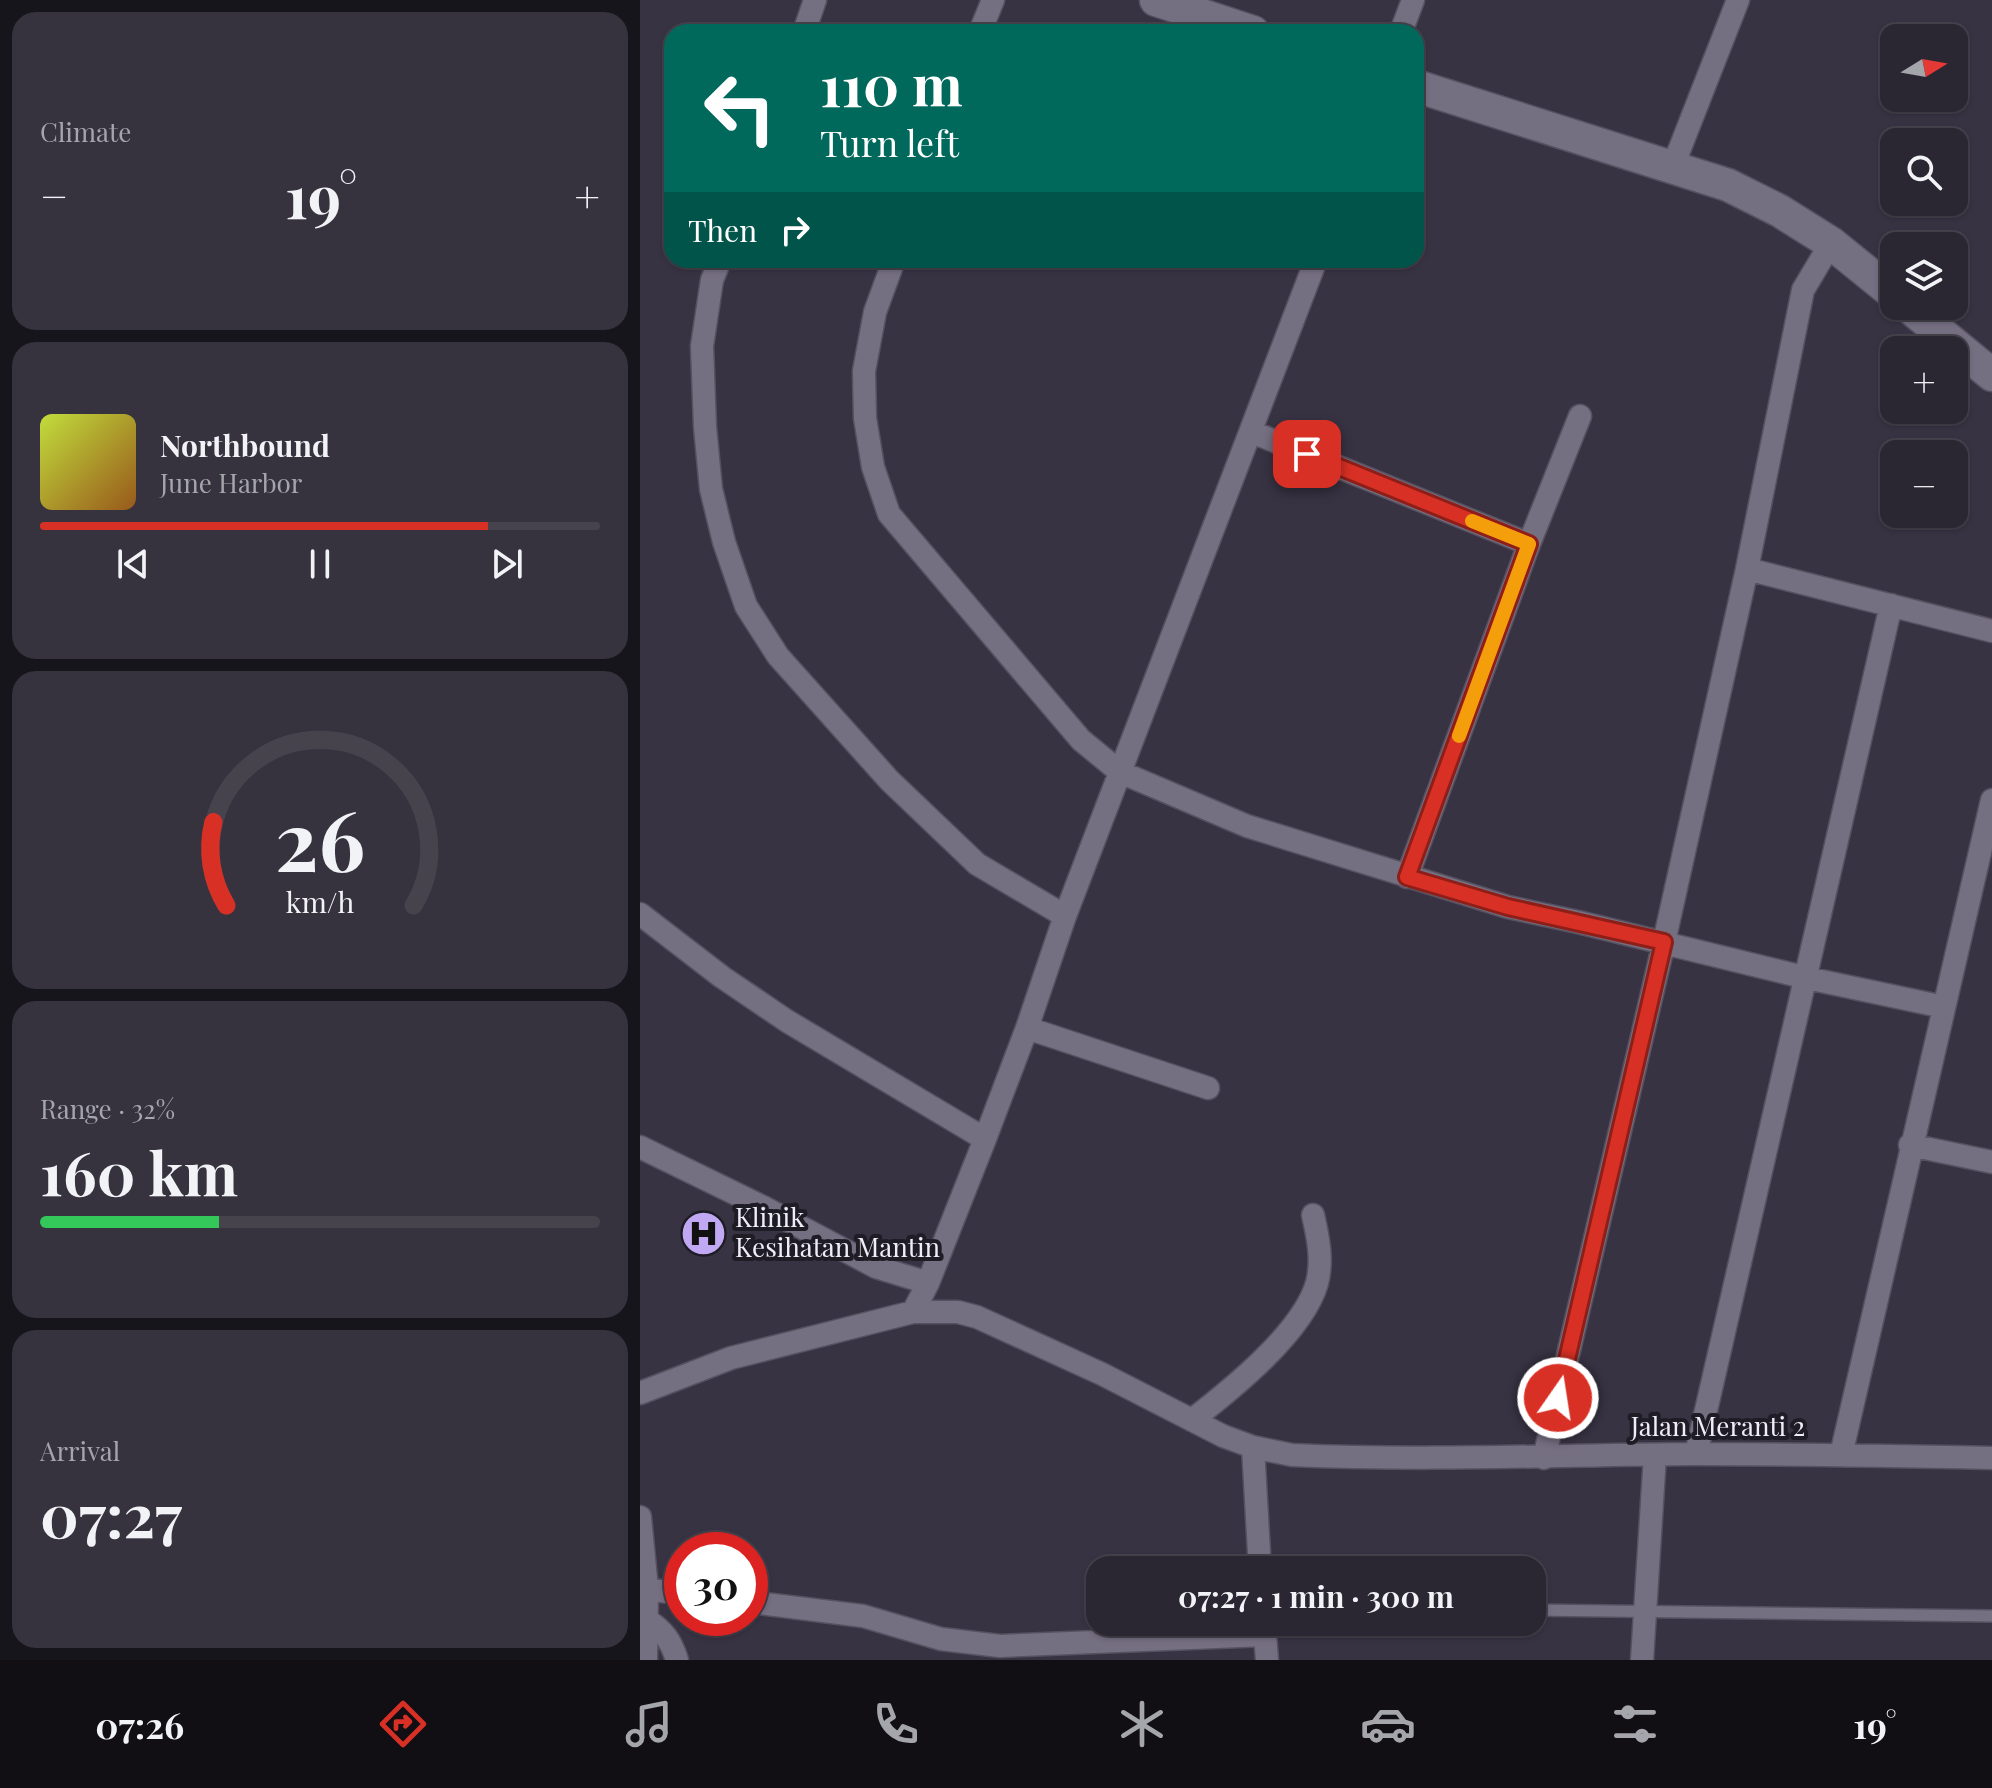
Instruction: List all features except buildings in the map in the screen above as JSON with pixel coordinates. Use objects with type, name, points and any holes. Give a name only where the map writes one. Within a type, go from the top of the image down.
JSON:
[{"type":"main road","points":[[1156,0],[1229,24]]},
{"type":"main road","points":[[1424,88],[1728,185],[1780,211],[1831,243],[1880,283]]},
{"type":"main road","points":[[1927,320],[1989,366]]},
{"type":"street","points":[[807,24],[815,0]]},
{"type":"street","points":[[983,24],[993,0]]},
{"type":"street","points":[[1404,24],[1413,0]]},
{"type":"street","points":[[1673,166],[1738,0]]},
{"type":"street","points":[[1544,1458],[1747,569],[1803,290],[1831,243]]},
{"type":"street","points":[[717,268],[712,280],[702,346],[705,427],[711,489],[724,542],[746,606],[778,656],[889,780],[977,864],[1065,916]]},
{"type":"street","points":[[891,268],[875,312],[864,371],[865,418],[873,467],[889,514],[1081,740],[1120,772],[1247,826],[1508,907],[1944,1007]]},
{"type":"street","points":[[913,1312],[928,1283],[985,1139],[1065,916],[1313,268]]},
{"type":"street","points":[[1407,877],[1529,544],[1580,416]]},
{"type":"street","points":[[1252,432],[1529,544]]},
{"type":"street","points":[[1747,569],[1992,631]]},
{"type":"street","points":[[1696,1454],[1891,605]]},
{"type":"street","points":[[1841,1455],[1910,1145],[1992,800]]},
{"type":"street","points":[[640,914],[722,977],[787,1021],[985,1139]]},
{"type":"street","points":[[1027,1028],[1208,1088]]},
{"type":"street","points":[[1910,1145],[1992,1162]]},
{"type":"street","points":[[640,1147],[876,1267],[928,1283]]},
{"type":"street","points":[[1192,1420],[1256,1367],[1308,1306],[1318,1280],[1320,1247],[1313,1215]]},
{"type":"street","name":"Jalan Meranti 2","points":[[640,1392],[731,1358],[913,1312],[958,1312],[977,1317],[1102,1374],[1253,1447],[1292,1455],[1345,1458],[1696,1454],[1992,1458]]},
{"type":"street","points":[[1253,1447],[1259,1556]]},
{"type":"street","points":[[1642,1660],[1655,1455]]},
{"type":"street","points":[[640,1517],[647,1589],[646,1660]]},
{"type":"street","points":[[647,1589],[664,1591]]},
{"type":"street","points":[[768,1604],[863,1616],[941,1639],[1000,1646],[1147,1636]]},
{"type":"street","points":[[647,1620],[662,1629],[672,1644],[677,1660]]},
{"type":"street","points":[[1265,1636],[1267,1660]]},
{"type":"lane","points":[[1546,1610],[1992,1616]]},
{"type":"slow traffic","points":[[1459,736],[1529,544],[1472,521]]},
{"type":"place","name":"Klinik Kesihatan Mantin","points":[[704,1233]]},
{"type":"route","points":[[1307,454],[1529,544],[1407,877],[1508,907],[1664,942],[1558,1398]]}]
